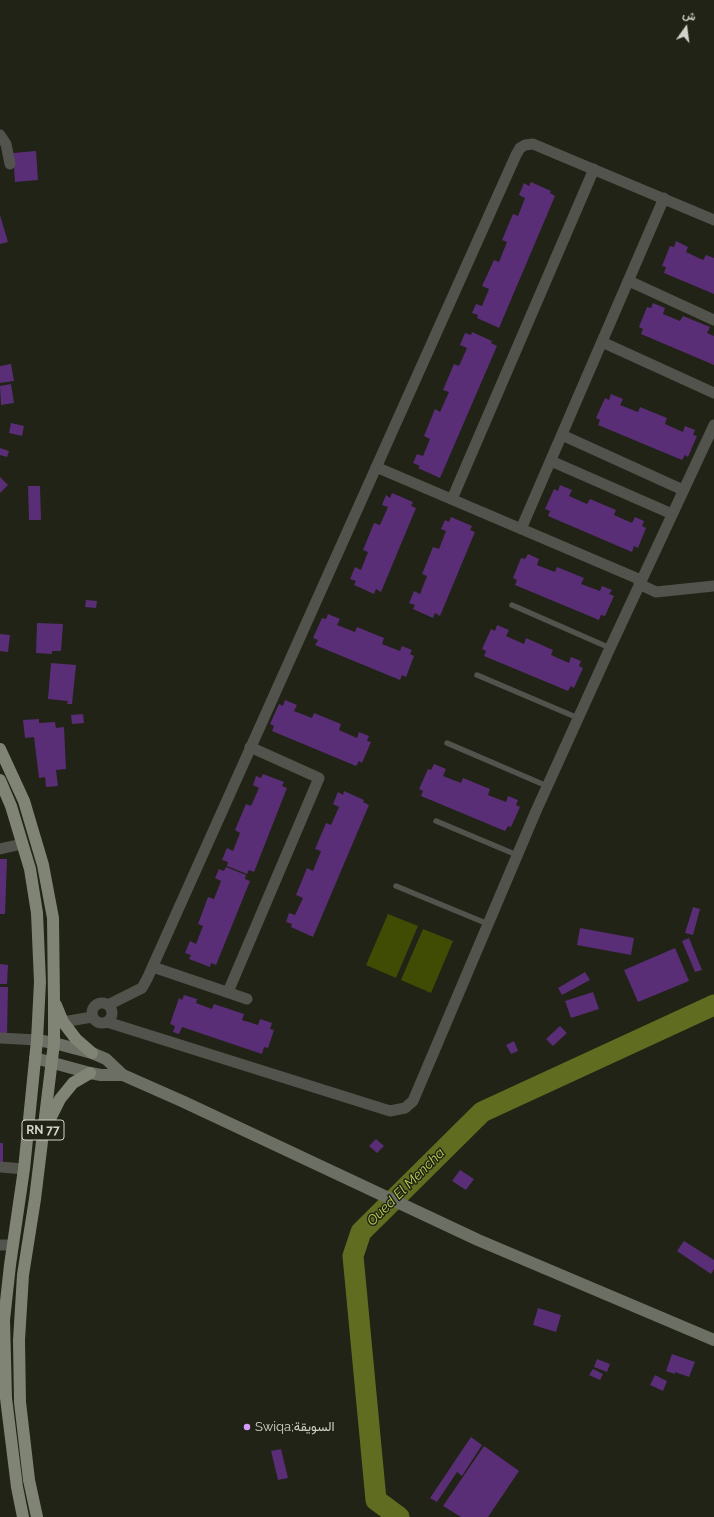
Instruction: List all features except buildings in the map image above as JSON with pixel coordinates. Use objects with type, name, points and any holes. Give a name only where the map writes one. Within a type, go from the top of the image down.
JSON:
[{"type":"main road","name":"RN 77","points":[[0,749],[24,801],[43,865],[53,918],[54,1043],[23,1275],[19,1340],[20,1402],[29,1480],[37,1517]]},
{"type":"main road","name":"RN 77","points":[[0,780],[11,806],[30,869],[37,913],[40,982],[38,1040],[24,1169],[4,1320],[3,1398],[23,1517]]},
{"type":"main road","points":[[54,1002],[63,1022],[76,1039],[92,1053]]},
{"type":"main road","points":[[38,1040],[92,1053],[106,1059],[123,1076],[478,1240],[714,1340]]},
{"type":"main road","points":[[36,1058],[90,1073],[123,1076]]},
{"type":"main road","points":[[43,1133],[60,1099],[73,1083],[90,1073]]},
{"type":"street","points":[[0,135],[6,144],[10,164]]},
{"type":"street","points":[[108,1005],[142,988],[153,967],[250,747],[520,148],[525,145],[534,144],[714,220]]},
{"type":"street","points":[[452,500],[594,169]]},
{"type":"street","points":[[521,529],[664,198]]},
{"type":"street","points":[[629,281],[714,320]]},
{"type":"street","points":[[602,342],[714,393]]},
{"type":"street","points":[[107,1022],[112,1014],[111,1008],[102,1002],[96,1004],[91,1010],[92,1017],[100,1023],[107,1022],[390,1111],[405,1108],[413,1101],[516,855],[640,582],[714,425]]},
{"type":"street","points":[[562,435],[683,490]]},
{"type":"street","points":[[551,461],[672,514]]},
{"type":"street","points":[[376,467],[640,582],[656,592],[714,586]]},
{"type":"street","points":[[228,992],[319,778],[250,747]]},
{"type":"street","points":[[0,849],[22,844]]},
{"type":"street","points":[[153,967],[247,999]]},
{"type":"street","points":[[63,1022],[92,1017]]},
{"type":"street","points":[[0,1038],[38,1040]]},
{"type":"street","points":[[0,1167],[24,1169]]},
{"type":"street","points":[[0,1245],[13,1245]]},
{"type":"lane","points":[[512,605],[610,648]]},
{"type":"lane","points":[[477,675],[578,718]]},
{"type":"lane","points":[[447,743],[547,786]]},
{"type":"lane","points":[[436,820],[516,855]]},
{"type":"lane","points":[[396,886],[488,924]]},
{"type":"green space","points":[[388,914],[418,926],[396,978],[366,965]]},
{"type":"green space","points":[[423,929],[453,941],[431,993],[401,980]]},
{"type":"waterway","name":"Oued El Mencha","points":[[399,1517],[376,1500],[353,1256],[361,1232],[482,1112],[714,1005]]},
{"type":"place","name":"Swiqa;السويقة","points":[[247,1427]]}]
